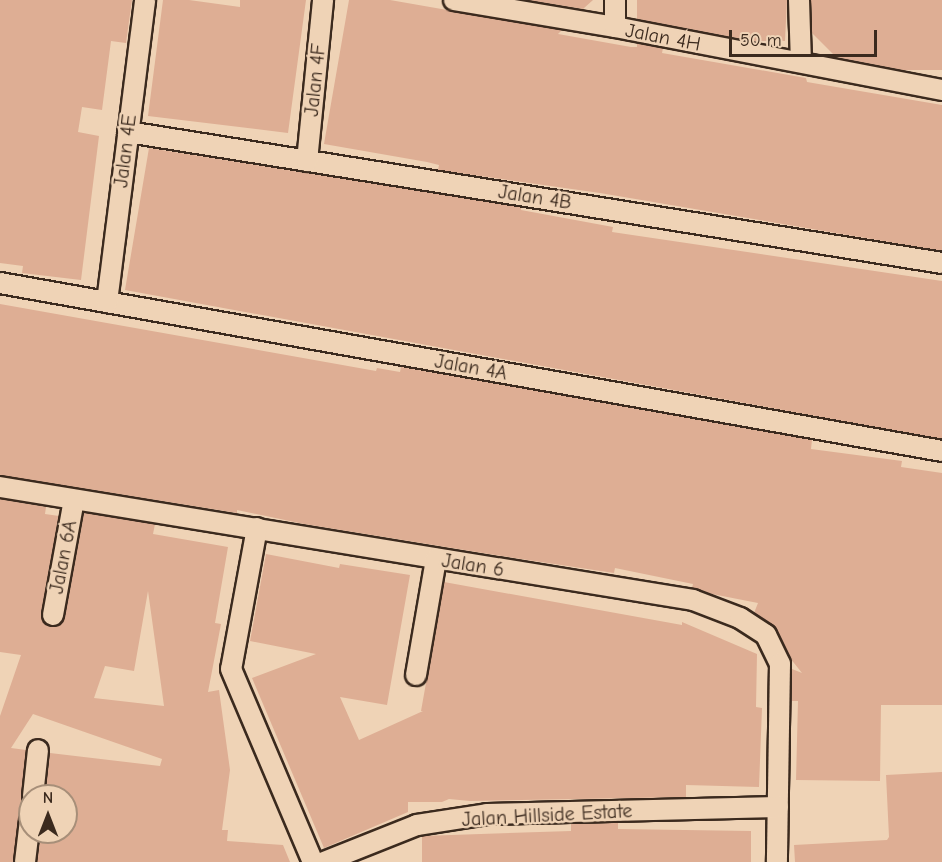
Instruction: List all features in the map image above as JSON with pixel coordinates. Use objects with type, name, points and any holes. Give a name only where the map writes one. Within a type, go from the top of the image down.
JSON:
[{"type":"street","name":"Jalan 4E","points":[[107,302],[144,0]]},
{"type":"street","name":"Jalan 4F","points":[[307,161],[323,0]]},
{"type":"street","name":"Jalan 4H","points":[[454,0],[615,27],[942,90]]},
{"type":"street","points":[[615,0],[615,27]]},
{"type":"street","points":[[799,0],[801,62]]},
{"type":"street","name":"Jalan 4B","points":[[128,132],[942,263]]},
{"type":"street","name":"Jalan 4A","points":[[0,283],[942,451]]},
{"type":"street","name":"Jalan 6","points":[[0,487],[693,600],[740,618],[766,635],[780,664],[777,862]]},
{"type":"street","name":"Jalan 6A","points":[[52,615],[74,500]]},
{"type":"street","points":[[257,528],[231,669],[312,862]]},
{"type":"street","points":[[417,675],[436,559]]},
{"type":"street","points":[[34,784],[38,750]]},
{"type":"street","name":"Jalan Hillside Estate","points":[[324,862],[417,825],[487,814],[778,807]]},
{"type":"street","points":[[25,862],[27,844]]},
{"type":"building","points":[[0,0],[132,0],[126,43],[111,41],[102,110],[82,107],[78,132],[99,136],[81,280],[22,273],[23,266],[0,263]]},
{"type":"building","points":[[163,0],[189,0],[240,7],[240,0],[306,0],[288,133],[148,116]]},
{"type":"building","points":[[349,0],[390,0],[562,30],[558,34],[631,47],[637,47],[637,43],[663,48],[662,53],[806,78],[807,82],[942,105],[942,251],[600,193],[438,170],[439,165],[427,162],[324,144]]},
{"type":"building","points":[[527,0],[593,0],[583,9]]},
{"type":"building","points":[[637,0],[787,0],[785,41],[752,41],[637,19]]},
{"type":"building","points":[[811,0],[942,0],[942,70],[902,70],[836,57],[812,33]]},
{"type":"building","points":[[149,148],[521,207],[521,210],[613,227],[612,232],[942,281],[942,439],[125,290]]},
{"type":"building","points":[[0,304],[376,371],[377,368],[400,372],[401,367],[812,440],[811,449],[902,461],[901,467],[942,473],[942,705],[881,705],[880,781],[796,780],[798,701],[792,701],[792,669],[802,673],[790,658],[776,629],[754,613],[758,603],[707,593],[692,588],[693,584],[615,568],[614,573],[304,524],[237,510],[237,513],[0,475]]},
{"type":"building","points":[[0,499],[46,507],[45,514],[59,516],[41,613],[42,620],[50,627],[58,626],[65,617],[84,513],[155,524],[153,534],[228,547],[215,623],[221,624],[208,692],[219,690],[230,770],[222,830],[228,830],[227,841],[283,845],[290,862],[37,862],[39,844],[78,844],[78,784],[46,784],[50,753],[160,766],[162,759],[33,714],[11,748],[26,750],[23,784],[18,784],[18,828],[13,862],[0,862],[0,716],[21,655],[0,652]],"holes":[[[148,591],[164,706],[94,698],[105,666],[134,671]]]},
{"type":"building","points":[[266,554],[339,568],[340,564],[410,575],[387,705],[340,697],[359,740],[423,711],[421,711],[444,582],[682,625],[682,622],[757,654],[756,707],[762,708],[759,787],[686,785],[686,797],[470,801],[449,799],[442,802],[408,802],[408,812],[324,848],[252,678],[316,654],[250,641]]},
{"type":"building","points":[[942,772],[942,862],[795,862],[794,845],[887,840],[889,837],[886,775]]},
{"type":"building","points":[[618,823],[618,829],[751,831],[751,862],[422,862],[422,836],[571,831],[571,824]]}]
